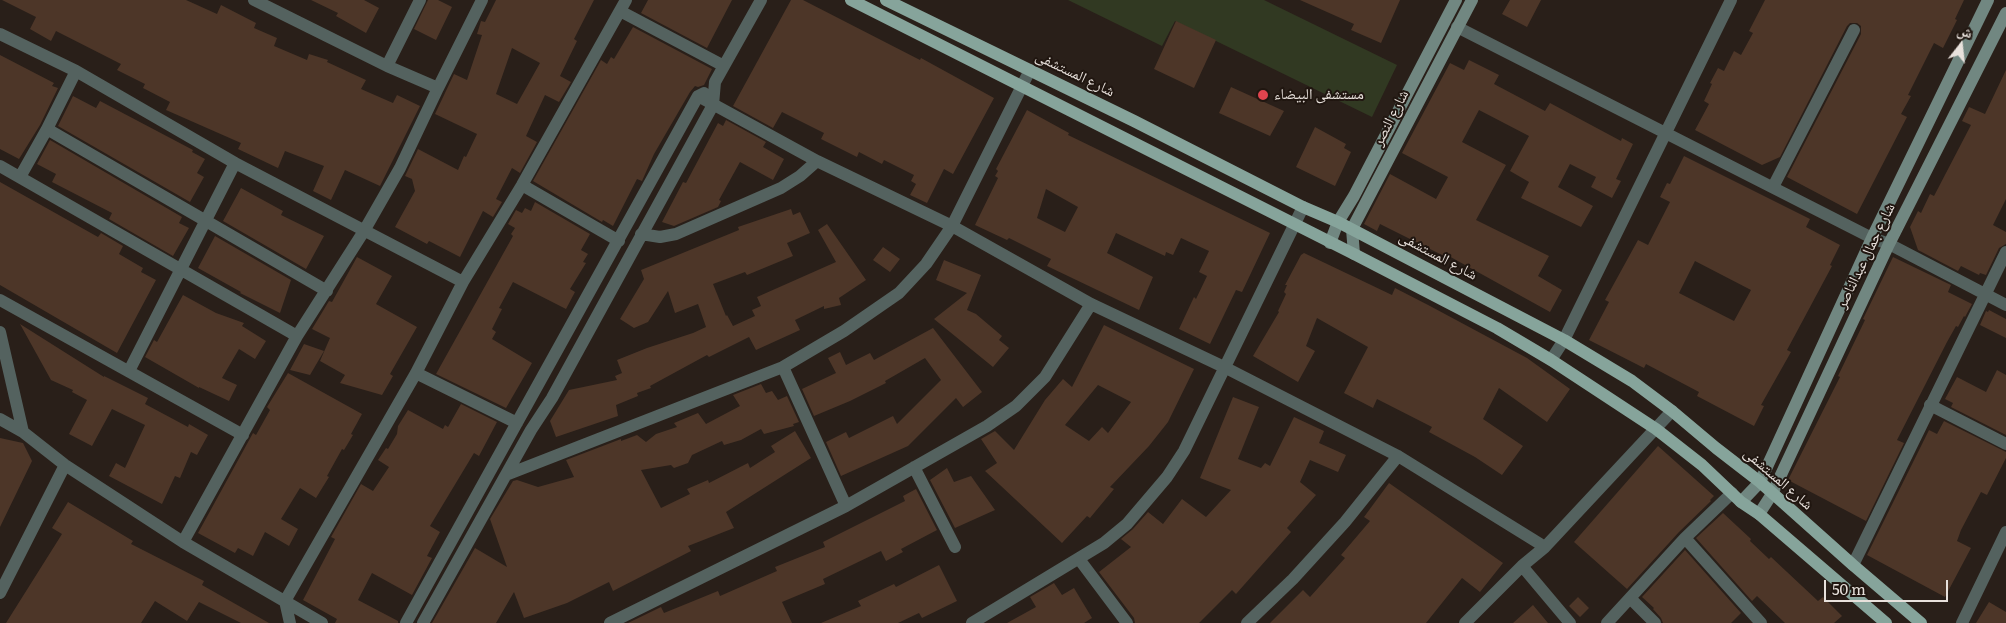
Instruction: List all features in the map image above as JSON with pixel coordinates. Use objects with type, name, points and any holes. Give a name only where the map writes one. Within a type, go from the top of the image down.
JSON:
[{"type":"main road","points":[[851,0],[1354,254],[1496,328],[1551,360],[1656,429],[1702,465],[1736,497],[1759,514],[1886,623]]},
{"type":"main road","name":"شارع المستشفى","points":[[886,0],[1134,120],[1303,207],[1338,222],[1564,340],[1632,381],[1672,411],[1760,482],[1852,565],[1921,623]]},
{"type":"street","points":[[254,0],[386,66],[438,88]]},
{"type":"street","points":[[386,66],[420,0]]},
{"type":"street","points":[[183,542],[297,336],[364,231],[400,168],[482,0]]},
{"type":"street","points":[[406,623],[698,96],[715,82],[761,0]]},
{"type":"street","name":"شارع النصر","points":[[1330,243],[1338,222],[1354,196],[1456,0]]},
{"type":"street","name":"شارع النصر","points":[[1352,230],[1472,0]]},
{"type":"street","points":[[1551,360],[1564,340],[1731,0]]},
{"type":"street","points":[[1607,623],[1685,538],[1736,497],[1760,482],[1872,238],[1988,0]]},
{"type":"street","points":[[290,623],[285,600],[416,373],[464,282],[522,185],[623,6],[724,66]]},
{"type":"street","name":"شارع جمال عبدالناصر","points":[[1759,514],[1772,494],[1889,244],[2006,13]]},
{"type":"street","points":[[1457,27],[1872,238],[1889,244],[2006,305]]},
{"type":"street","points":[[1773,187],[1854,30]]},
{"type":"street","points":[[0,34],[76,72],[235,163],[464,282]]},
{"type":"street","points":[[506,475],[783,366],[844,331],[899,293],[926,264],[952,226],[1030,70]]},
{"type":"street","points":[[20,177],[47,130],[76,72]]},
{"type":"street","points":[[423,623],[531,430],[552,398],[713,105],[715,82]]},
{"type":"street","points":[[698,96],[817,161],[952,226],[1091,304],[1226,368],[1398,456],[1545,547]]},
{"type":"street","points":[[47,130],[326,290]]},
{"type":"street","points":[[641,234],[660,238],[676,234],[781,188],[800,176],[817,161]]},
{"type":"street","points":[[129,371],[235,163]]},
{"type":"street","points":[[0,166],[297,336]]},
{"type":"street","points":[[522,185],[619,241]]},
{"type":"street","points":[[972,623],[1104,544],[1127,524],[1167,477],[1184,451],[1226,368],[1303,207]]},
{"type":"street","points":[[1352,230],[1354,254]]},
{"type":"street","points":[[1852,565],[2006,252]]},
{"type":"street","points":[[0,300],[243,435]]},
{"type":"street","points":[[610,623],[846,506],[987,426],[1016,406],[1045,377],[1091,304]]},
{"type":"street","points":[[0,332],[24,432]]},
{"type":"street","points":[[783,366],[846,506]]},
{"type":"street","points":[[416,373],[517,423]]},
{"type":"street","points":[[1930,405],[2006,444]]},
{"type":"street","points":[[1465,623],[1522,566],[1545,547],[1672,411]]},
{"type":"street","points":[[0,419],[24,432],[65,465],[183,542],[322,623]]},
{"type":"street","points":[[1247,623],[1332,536],[1398,456]]},
{"type":"street","points":[[0,593],[65,465]]},
{"type":"street","points":[[914,467],[955,547]]},
{"type":"street","points":[[1962,623],[2006,532]]},
{"type":"street","points":[[1685,538],[1760,623]]},
{"type":"street","points":[[1079,559],[1127,623]]},
{"type":"street","points":[[1522,566],[1570,623]]},
{"type":"street","points":[[1630,598],[1655,623]]},
{"type":"green space","points":[[1068,0],[1264,0],[1397,65],[1372,117],[1175,21],[1162,46]]},
{"type":"building","points":[[2,0],[186,0],[217,14],[221,5],[256,23],[254,28],[277,38],[274,46],[307,60],[309,54],[328,60],[327,62],[366,80],[361,89],[393,103],[397,95],[420,106],[380,186],[345,170],[331,200],[313,191],[324,166],[285,151],[278,168],[238,149],[241,143],[166,110],[170,102],[143,88],[145,84],[117,70],[121,64],[56,31],[51,41],[30,29],[36,17]]},
{"type":"building","points":[[311,0],[364,0],[379,8],[366,33],[336,16],[338,13]]},
{"type":"building","points":[[428,0],[438,0],[452,7],[436,40],[414,29]]},
{"type":"building","points":[[496,0],[594,0],[574,39],[577,41],[560,76],[571,82],[559,102],[545,95],[526,136],[537,142],[520,173],[512,168],[496,199],[502,202],[493,217],[483,211],[460,257],[429,241],[427,244],[395,227],[415,191],[412,179],[405,176],[418,149],[458,170],[477,134],[435,114],[454,74],[467,80],[482,35],[477,34],[481,21],[485,22]],"holes":[[[512,48],[540,63],[517,104],[496,94]]]},
{"type":"building","points":[[648,0],[732,0],[707,48],[641,13]]},
{"type":"building","points":[[791,0],[803,0],[920,60],[921,58],[994,98],[953,174],[944,169],[927,203],[910,195],[916,184],[911,181],[914,175],[884,160],[882,164],[859,152],[857,157],[821,139],[824,133],[782,112],[773,128],[733,106]]},
{"type":"building","points":[[1300,0],[1400,0],[1381,43],[1351,30],[1354,24]]},
{"type":"building","points":[[1510,0],[1541,0],[1527,27],[1502,14]]},
{"type":"building","points":[[1765,0],[1964,0],[1955,19],[1957,20],[1943,48],[1934,43],[1908,95],[1911,96],[1901,114],[1907,117],[1857,214],[1787,177],[1861,34],[1861,26],[1857,23],[1850,23],[1847,26],[1780,157],[1762,165],[1695,130],[1709,104],[1704,101],[1712,84],[1710,83],[1718,68],[1724,71],[1734,51],[1741,55],[1753,33],[1749,31]]},
{"type":"building","points":[[1176,21],[1216,40],[1194,88],[1154,69]]},
{"type":"building","points":[[633,27],[712,69],[704,85],[695,86],[690,92],[654,154],[642,181],[637,179],[613,226],[603,220],[602,222],[533,181],[601,60],[607,64],[611,57],[614,59]]},
{"type":"building","points":[[0,55],[54,83],[52,86],[58,88],[40,125],[19,159],[0,149]]},
{"type":"building","points":[[1469,60],[1499,75],[1494,84],[1545,111],[1550,103],[1621,141],[1622,138],[1633,144],[1616,179],[1621,181],[1612,198],[1591,187],[1596,177],[1570,164],[1558,187],[1593,206],[1581,227],[1521,198],[1529,182],[1510,171],[1529,136],[1479,110],[1462,142],[1506,165],[1476,220],[1549,256],[1538,276],[1562,290],[1550,312],[1447,255],[1446,257],[1380,224],[1377,231],[1364,224],[1390,174],[1436,199],[1448,177],[1402,153],[1450,63],[1464,70]]},
{"type":"building","points":[[2006,70],[2006,199],[1993,225],[2006,232],[2006,244],[1999,248],[1986,275],[1980,273],[1979,275],[1961,266],[1958,271],[1918,250],[1910,227],[1918,211],[1921,213],[1930,194],[1934,196],[1971,125],[1962,121],[1969,107],[1985,114]]},
{"type":"building","points":[[1231,87],[1284,111],[1270,136],[1219,113]]},
{"type":"building","points":[[73,96],[96,108],[100,101],[193,150],[192,152],[205,159],[197,173],[204,177],[190,202],[58,126]]},
{"type":"building","points":[[1027,110],[1069,133],[1068,135],[1270,233],[1242,292],[1236,290],[1210,344],[1179,329],[1194,297],[1196,299],[1207,276],[1199,272],[1209,251],[1181,238],[1173,255],[1166,252],[1165,256],[1116,233],[1107,253],[1153,277],[1139,310],[1047,266],[1051,259],[1009,238],[1007,240],[975,225],[998,178],[995,176],[998,171],[996,169]],"holes":[[[1046,189],[1078,207],[1065,232],[1037,218]]]},
{"type":"building","points":[[726,120],[766,142],[763,147],[784,159],[773,180],[740,162],[719,200],[721,201],[718,207],[674,226],[662,222],[683,182],[686,183],[718,123],[723,126]]},
{"type":"building","points":[[1315,127],[1346,144],[1344,148],[1351,152],[1335,186],[1296,167]]},
{"type":"building","points":[[50,140],[182,217],[179,223],[189,228],[173,256],[109,219],[112,213],[52,182],[56,174],[37,164]]},
{"type":"building","points":[[1684,156],[1810,219],[1806,227],[1840,245],[1830,265],[1832,266],[1787,350],[1791,352],[1761,405],[1764,406],[1754,426],[1697,396],[1699,392],[1646,364],[1644,368],[1589,340],[1609,302],[1605,300],[1638,240],[1648,245],[1670,202],[1660,197],[1667,183],[1670,184]],"holes":[[[1695,261],[1751,290],[1734,321],[1679,293]]]},
{"type":"building","points":[[0,182],[98,237],[101,233],[123,246],[119,254],[143,268],[141,272],[156,280],[117,353],[0,285]]},
{"type":"building","points":[[241,188],[283,211],[281,215],[324,236],[306,269],[223,221]]},
{"type":"building","points":[[535,202],[590,234],[581,250],[588,254],[583,262],[586,263],[570,289],[575,292],[566,309],[513,282],[499,308],[502,309],[492,329],[496,332],[492,339],[532,363],[506,408],[436,374],[513,236],[511,234],[515,228],[508,224],[516,210],[522,213],[525,208],[531,211]]},
{"type":"building","points":[[791,209],[793,215],[800,212],[810,233],[787,243],[793,256],[747,275],[745,272],[713,284],[726,316],[733,326],[755,316],[752,310],[761,306],[757,297],[836,262],[818,230],[827,224],[866,280],[839,298],[841,305],[824,309],[824,306],[795,320],[800,330],[756,350],[749,337],[709,357],[707,355],[650,386],[651,388],[637,393],[638,396],[616,405],[618,416],[556,437],[550,421],[569,390],[617,380],[615,376],[622,373],[617,360],[706,327],[698,304],[675,313],[668,291],[648,322],[634,328],[620,319],[644,279],[641,270],[739,230],[738,227]]},
{"type":"building","points":[[215,236],[291,280],[280,313],[240,293],[198,268]]},
{"type":"building","points":[[883,247],[900,259],[890,272],[873,260]]},
{"type":"building","points":[[1304,253],[1392,295],[1395,288],[1527,358],[1570,389],[1547,422],[1499,388],[1483,419],[1523,446],[1502,475],[1475,457],[1429,432],[1432,427],[1377,399],[1373,408],[1344,393],[1368,347],[1317,318],[1306,346],[1315,351],[1298,382],[1253,356],[1279,312],[1286,294],[1284,292],[1287,285],[1285,285],[1301,255]]},
{"type":"building","points":[[357,257],[392,276],[376,304],[417,327],[390,374],[393,376],[382,395],[340,383],[345,375],[320,361],[330,338],[312,329],[329,301],[332,302]]},
{"type":"building","points":[[1893,257],[1951,285],[1948,292],[1972,304],[1947,342],[1897,440],[1904,443],[1866,521],[1788,480],[1840,377],[1838,376],[1865,320],[1863,319]]},
{"type":"building","points":[[944,260],[981,275],[967,310],[976,314],[1002,336],[999,340],[1009,348],[993,367],[934,319],[967,293],[936,280]]},
{"type":"building","points":[[183,295],[216,313],[244,323],[242,326],[266,341],[255,359],[239,349],[222,378],[237,385],[229,401],[199,388],[145,357],[154,340],[157,342]]},
{"type":"building","points":[[1989,310],[2006,319],[2006,338],[1980,325],[1986,311],[1988,312]]},
{"type":"building","points":[[20,324],[104,377],[148,398],[145,404],[188,427],[189,424],[208,435],[197,455],[191,452],[180,478],[175,476],[162,504],[109,476],[116,463],[125,468],[145,425],[112,409],[92,446],[69,434],[87,400],[72,392],[73,390],[51,380]]},
{"type":"building","points":[[1104,325],[1194,369],[1168,422],[1149,446],[1110,487],[1114,489],[1090,518],[1087,516],[1062,543],[985,471],[997,463],[981,439],[995,431],[1014,450],[1045,400],[1063,379],[1072,387]],"holes":[[[1098,385],[1131,402],[1108,433],[1102,427],[1089,441],[1065,425]]]},
{"type":"building","points":[[933,328],[982,392],[963,407],[956,398],[908,446],[841,476],[826,442],[846,432],[849,438],[893,416],[897,424],[941,380],[925,358],[885,381],[886,383],[814,416],[802,389],[836,373],[828,358],[840,352],[846,365],[870,353],[874,360]]},
{"type":"building","points":[[304,344],[324,351],[310,375],[290,370]]},
{"type":"building","points":[[1997,370],[2006,375],[2006,435],[1951,407],[1953,403],[1945,399],[1957,377],[1986,392]]},
{"type":"building","points":[[288,373],[362,414],[351,434],[353,435],[344,450],[342,449],[327,476],[329,477],[316,498],[300,488],[281,519],[298,529],[289,546],[265,532],[253,556],[238,548],[235,553],[198,533],[253,433],[256,435],[270,410],[267,407]]},
{"type":"building","points":[[761,384],[766,393],[772,391],[778,400],[787,396],[799,422],[793,424],[794,426],[764,434],[761,429],[741,440],[724,445],[722,441],[692,455],[688,463],[674,468],[671,465],[641,470],[661,508],[690,494],[687,489],[708,480],[709,483],[748,463],[750,468],[775,452],[771,446],[795,431],[811,458],[726,512],[734,528],[688,546],[691,551],[613,591],[609,582],[567,603],[524,618],[514,592],[496,623],[432,623],[475,548],[507,567],[490,519],[513,481],[517,480],[538,487],[574,477],[566,460],[621,439],[621,441],[637,435],[646,442],[656,434],[677,427],[674,423],[698,413],[706,424],[740,406],[733,395]]},
{"type":"building","points":[[1233,397],[1259,407],[1238,459],[1261,468],[1265,463],[1270,466],[1294,417],[1324,431],[1319,443],[1346,455],[1338,472],[1310,460],[1300,482],[1316,495],[1287,528],[1291,532],[1236,594],[1232,590],[1199,623],[1135,623],[1134,618],[1099,572],[1131,547],[1121,539],[1148,512],[1163,524],[1182,499],[1206,517],[1231,490],[1200,478]]},
{"type":"building","points":[[461,404],[497,422],[479,456],[474,453],[430,526],[440,532],[427,556],[432,558],[412,595],[372,573],[358,600],[398,621],[398,623],[335,623],[337,619],[303,600],[335,539],[331,537],[361,484],[373,491],[389,467],[378,460],[386,448],[388,449],[397,434],[398,426],[408,410],[443,429],[445,425],[448,427]]},
{"type":"building","points":[[1944,421],[2006,452],[2006,458],[1987,495],[1981,492],[1961,530],[1957,541],[1971,548],[1945,597],[1867,555],[1929,430],[1937,434]]},
{"type":"building","points":[[0,438],[23,443],[32,461],[0,527]]},
{"type":"building","points":[[1658,446],[1714,496],[1627,589],[1574,542]]},
{"type":"building","points":[[947,468],[954,482],[971,476],[995,510],[955,528],[930,480]]},
{"type":"building","points":[[1389,483],[1503,563],[1480,592],[1462,578],[1426,623],[1270,623],[1303,590],[1310,597],[1345,558],[1341,555],[1370,521],[1364,517]]},
{"type":"building","points":[[916,489],[937,530],[901,549],[903,552],[886,561],[881,551],[823,579],[825,584],[782,602],[792,623],[628,623],[661,607],[664,613],[718,591],[720,596],[777,571],[775,567],[825,547],[823,542],[905,501],[903,496]]},
{"type":"building","points":[[68,502],[133,541],[131,544],[204,581],[202,585],[269,623],[241,623],[199,602],[187,621],[155,601],[141,623],[6,623],[62,534],[52,528]]},
{"type":"building","points":[[1723,513],[1769,559],[1771,557],[1818,601],[1823,597],[1842,616],[1834,623],[1785,623],[1757,596],[1752,601],[1696,538]]},
{"type":"building","points":[[1685,550],[1741,613],[1731,623],[1663,623],[1654,608],[1642,597]]},
{"type":"building","points":[[939,565],[957,601],[922,618],[919,613],[898,623],[821,623],[861,606],[858,601],[894,584],[896,587]]},
{"type":"building","points":[[1054,583],[1062,595],[1074,588],[1092,618],[1084,623],[1007,623],[1036,607],[1030,597]]},
{"type":"building","points":[[1578,597],[1589,608],[1580,617],[1569,606]]},
{"type":"building","points":[[1989,602],[2006,612],[2006,623],[1976,623]]},
{"type":"building","points":[[1533,605],[1548,623],[1513,623]]},
{"type":"place","name":"مستشفى البيضاء","points":[[1263,95]]}]
